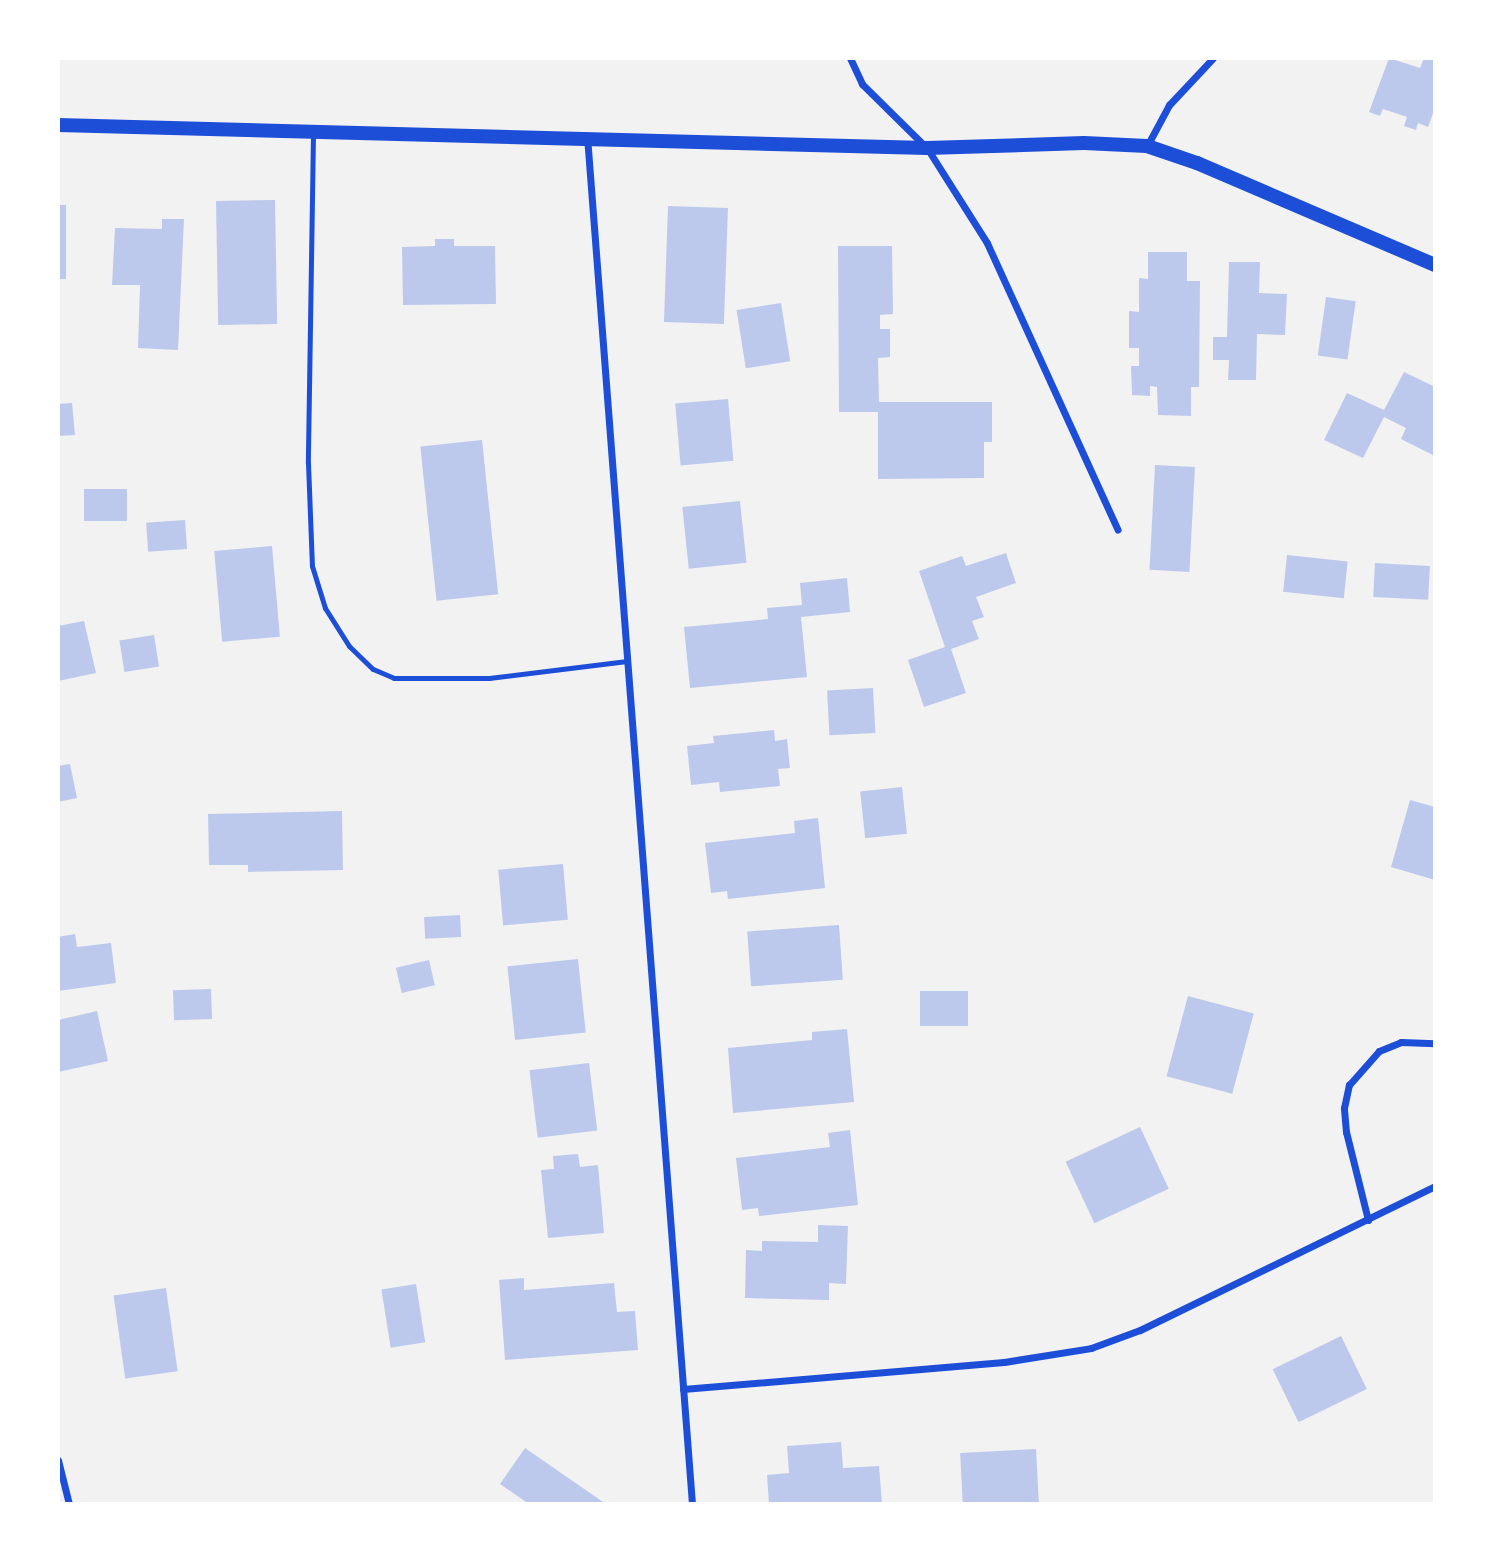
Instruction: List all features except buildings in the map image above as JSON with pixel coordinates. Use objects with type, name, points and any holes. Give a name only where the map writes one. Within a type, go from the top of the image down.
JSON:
[{"type":"main road","points":[[58,125],[587,136],[927,148],[1084,143],[1147,146],[1197,163],[1435,265]]},
{"type":"street","points":[[850,58],[862,84],[927,148],[987,243],[1118,530]]},
{"type":"street","points":[[1147,146],[1169,105],[1213,58]]},
{"type":"street","points":[[587,136],[692,1504]]},
{"type":"street","points":[[1368,1220],[1346,1132],[1343,1108],[1349,1085],[1379,1051],[1401,1042],[1435,1043]]},
{"type":"street","points":[[683,1389],[1004,1362],[1091,1348],[1140,1330],[1435,1186]]},
{"type":"street","points":[[58,1460],[69,1504]]},
{"type":"lane","points":[[313,130],[308,463],[312,566],[325,608],[349,646],[373,668],[394,678],[489,678],[627,661]]}]
